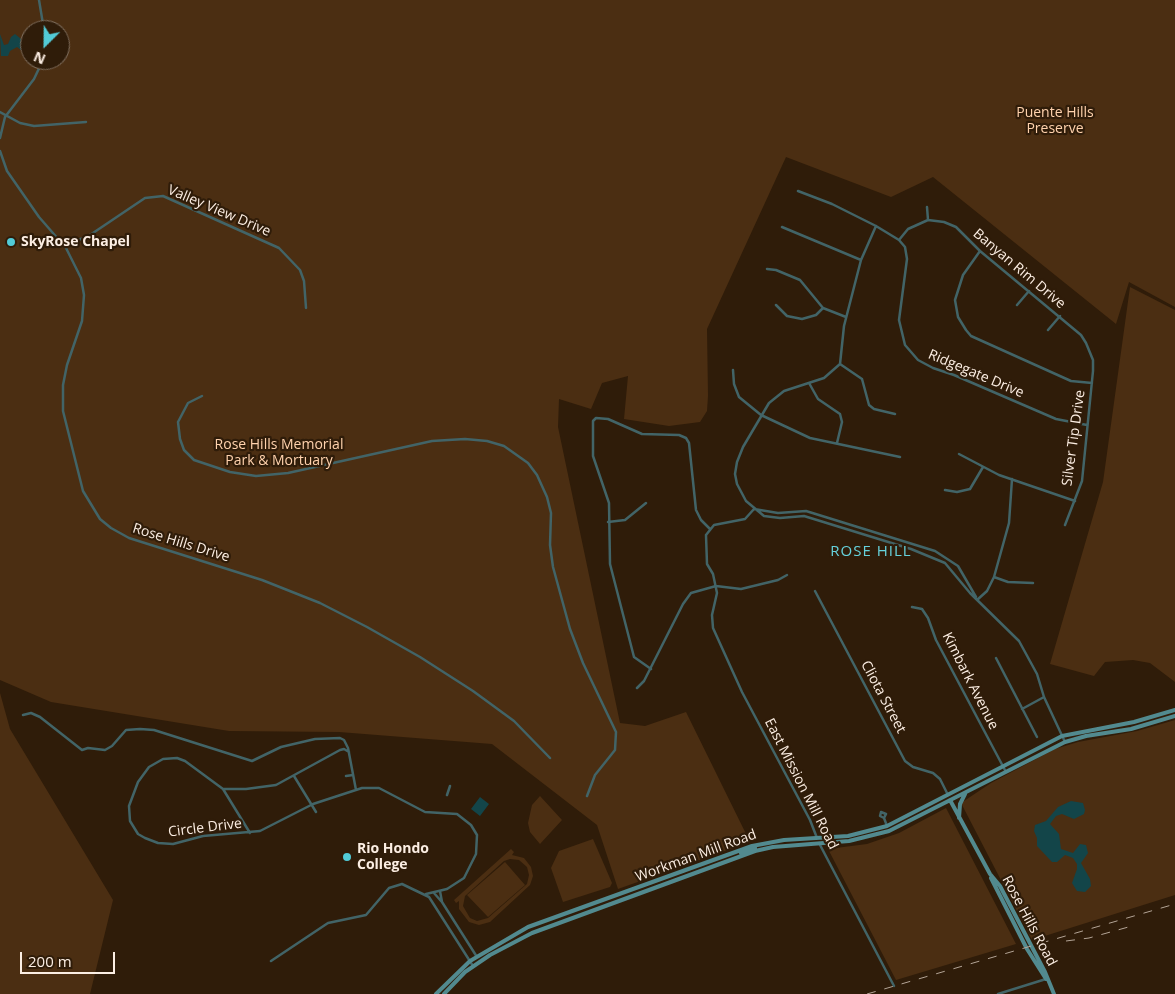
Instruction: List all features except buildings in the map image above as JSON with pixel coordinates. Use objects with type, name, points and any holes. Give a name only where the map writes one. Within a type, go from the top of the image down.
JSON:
[{"type":"main road","name":"Workman Mill Road","points":[[436,994],[470,961],[528,927],[755,845],[816,837],[848,836],[888,828],[1002,765],[1062,736],[1126,724],[1175,710]]},
{"type":"main road","name":"Workman Mill Road","points":[[444,994],[473,966],[532,933],[730,859],[773,847],[848,841],[888,828],[950,801],[1065,742],[1086,736],[1132,729],[1175,716]]},
{"type":"main road","points":[[959,818],[960,804],[966,792]]},
{"type":"main road","name":"Rose Hills Road","points":[[948,796],[990,874],[1000,886],[1045,972],[1046,979],[1054,994]]},
{"type":"main road","points":[[730,859],[753,849],[755,845]]},
{"type":"street","points":[[39,0],[42,20]]},
{"type":"street","points":[[0,138],[6,116],[34,79],[38,70]]},
{"type":"street","points":[[0,112],[34,126],[86,122]]},
{"type":"street","name":"Rose Hills Drive","points":[[0,150],[4,164],[19,189],[39,217],[65,246],[78,267],[84,302],[80,329],[64,376],[63,411],[83,491],[100,519],[111,528],[126,536],[262,580],[320,604],[367,627],[420,657],[473,691],[514,721],[550,758]]},
{"type":"street","points":[[798,191],[832,204],[900,240],[908,229],[928,220],[927,207]]},
{"type":"street","name":"Valley View Drive","points":[[65,246],[90,235],[144,198],[163,196],[279,248],[300,270],[304,281],[306,308]]},
{"type":"street","name":"Banyan Rim Drive","points":[[928,220],[944,222],[956,227],[980,251],[1081,335],[1093,360],[1092,382]]},
{"type":"street","points":[[876,226],[861,260],[846,317],[840,364],[833,372],[776,396],[761,415],[743,448],[735,474],[741,494],[758,513],[772,518],[804,516],[936,558],[950,568],[978,600],[1019,641],[1037,674],[1044,697],[1065,742]]},
{"type":"street","points":[[782,227],[861,260]]},
{"type":"street","name":"Ridgegate Drive","points":[[900,240],[905,247],[907,259],[899,320],[901,335],[905,345],[918,360],[932,368],[954,375],[1056,419],[1088,425]]},
{"type":"street","points":[[980,251],[962,275],[955,300],[958,317],[971,336],[1071,381],[1092,382]]},
{"type":"street","points":[[767,269],[776,270],[800,280],[824,308],[846,317]]},
{"type":"street","points":[[1017,305],[1029,291]]},
{"type":"street","points":[[776,305],[787,316],[802,319],[816,315],[824,308]]},
{"type":"street","points":[[1048,330],[1060,316]]},
{"type":"street","points":[[840,364],[862,379],[869,405],[874,409],[895,414]]},
{"type":"street","points":[[733,370],[734,384],[739,397],[761,415],[798,434],[900,457]]},
{"type":"street","name":"Silver Tip Drive","points":[[1065,525],[1082,481],[1092,382]]},
{"type":"street","points":[[809,383],[818,399],[840,414],[842,422],[837,443]]},
{"type":"street","points":[[202,396],[188,403],[178,422],[180,439],[184,450],[194,460],[230,472],[256,476],[288,473],[432,441],[474,438],[504,446],[528,463],[537,475],[547,497],[551,514],[550,545],[553,567],[570,629],[583,663],[616,732],[615,750],[595,774],[587,796]]},
{"type":"street","points":[[651,669],[634,657],[610,564],[609,503],[593,456],[593,421],[596,418],[608,419],[642,434],[679,435],[686,438],[689,442],[696,510],[701,520],[710,528]]},
{"type":"street","points":[[959,454],[983,467],[1012,479],[1075,501]]},
{"type":"street","points":[[944,490],[957,492],[970,489],[983,467]]},
{"type":"street","points":[[978,600],[987,591],[994,577],[1009,522],[1012,479]]},
{"type":"street","points":[[608,522],[625,520],[646,503]]},
{"type":"street","points":[[716,586],[707,564],[705,543],[710,528],[721,522],[745,519],[754,509]]},
{"type":"street","points":[[754,509],[778,512],[806,511],[935,551],[958,566],[978,600]]},
{"type":"street","points":[[637,688],[651,669],[687,596],[698,589],[716,586],[741,589],[778,580],[788,575]]},
{"type":"street","points":[[994,577],[1008,582],[1033,583]]},
{"type":"street","name":"East Mission Mill Road","points":[[716,586],[713,628],[718,642],[810,820],[819,843],[894,986]]},
{"type":"street","name":"Cliota Street","points":[[814,591],[905,761],[913,767],[933,773],[940,779],[948,796]]},
{"type":"street","name":"Kimbark Avenue","points":[[912,607],[922,610],[928,618],[936,640],[1006,772]]},
{"type":"street","points":[[996,658],[1037,737]]},
{"type":"street","points":[[1022,709],[1044,697]]},
{"type":"street","points":[[24,715],[31,713],[40,717],[82,750],[88,748],[104,750],[112,746],[126,730],[140,729],[154,730],[252,761],[281,747],[323,738],[344,740],[349,752],[356,790]]},
{"type":"street","points":[[250,833],[223,789],[276,786],[340,750],[344,749],[349,752]]},
{"type":"street","name":"Circle Drive","points":[[223,789],[185,761],[177,758],[164,759],[149,767],[138,782],[129,806],[130,821],[136,831],[144,838],[167,844],[203,836],[260,831],[312,805],[362,788],[379,788],[425,812],[457,814],[471,825],[477,835],[473,862],[464,878],[457,884],[434,893],[426,894]]},
{"type":"street","points":[[346,776],[353,775]]},
{"type":"street","points":[[294,776],[316,812]]},
{"type":"street","points":[[447,795],[450,786]]},
{"type":"street","points":[[291,811],[293,815]]},
{"type":"street","points":[[885,819],[888,828]]},
{"type":"street","points":[[271,961],[328,923],[366,915],[384,893],[395,884],[402,884],[426,894],[473,966]]},
{"type":"street","points":[[440,891],[442,902]]},
{"type":"street","points":[[434,893],[442,902],[480,962]]},
{"type":"street","points":[[998,994],[1046,979]]},
{"type":"green space","name":"Rose Hills Memorial Park & Mortuary","points":[[0,0],[1175,0],[1175,307],[1129,282],[1116,324],[933,177],[891,197],[786,157],[707,329],[707,411],[700,422],[669,426],[624,419],[628,376],[602,383],[591,409],[559,399],[558,427],[620,723],[645,726],[686,712],[750,842],[618,889],[597,825],[492,744],[339,732],[229,731],[51,702],[0,680]]},
{"type":"green space","points":[[1130,287],[1175,310],[1175,682],[1150,663],[1133,660],[1105,662],[1094,676],[1050,664],[1103,482]]},
{"type":"green space","points":[[0,693],[10,729],[113,900],[90,994],[0,994]]},
{"type":"green space","points":[[1175,720],[1175,895],[1032,940],[961,803],[991,783],[1055,749],[1078,742],[1137,731]]},
{"type":"green space","points":[[540,796],[562,820],[540,844],[530,832],[528,823],[532,805]]},
{"type":"green space","points":[[946,808],[1016,944],[896,980],[828,849],[867,844],[899,833]]},
{"type":"green space","points":[[593,839],[612,883],[610,887],[563,902],[551,868],[559,851]]},
{"type":"green space","points":[[511,849],[514,852],[512,855],[524,858],[531,867],[533,876],[530,885],[490,922],[479,925],[469,922],[459,909],[459,901],[456,903],[454,900]],"holes":[[[510,859],[519,860],[527,867],[529,875],[527,884],[488,918],[477,921],[470,918],[463,906],[465,896],[504,861]]]},
{"type":"green space","points":[[505,862],[525,885],[488,917],[467,895]]},
{"type":"water","points":[[0,34],[4,45],[8,44],[11,37],[15,34],[20,38],[20,49],[17,47],[10,51],[8,56],[1,56]]},
{"type":"water","points":[[480,797],[489,804],[480,816],[471,809]]},
{"type":"water","points":[[1071,801],[1083,803],[1084,814],[1074,819],[1062,814],[1056,816],[1050,824],[1059,834],[1061,849],[1073,853],[1080,844],[1086,845],[1088,853],[1081,863],[1090,879],[1091,886],[1085,892],[1077,891],[1072,883],[1077,869],[1077,864],[1073,858],[1065,855],[1057,862],[1052,862],[1037,846],[1037,838],[1034,831],[1035,825],[1046,821],[1058,807]]},
{"type":"railway","points":[[867,994],[1175,904]]},
{"type":"railway","points":[[1066,941],[1089,938],[1132,926]]},
{"type":"place","name":"SkyRose Chapel","points":[[11,242]]},
{"type":"place","name":"Rio Hondo College","points":[[347,857]]},
{"type":"district","name":"ROSE HILL","points":[[871,552]]},
{"type":"park label","name":"Puente Hills Preserve","points":[[1055,122]]}]
